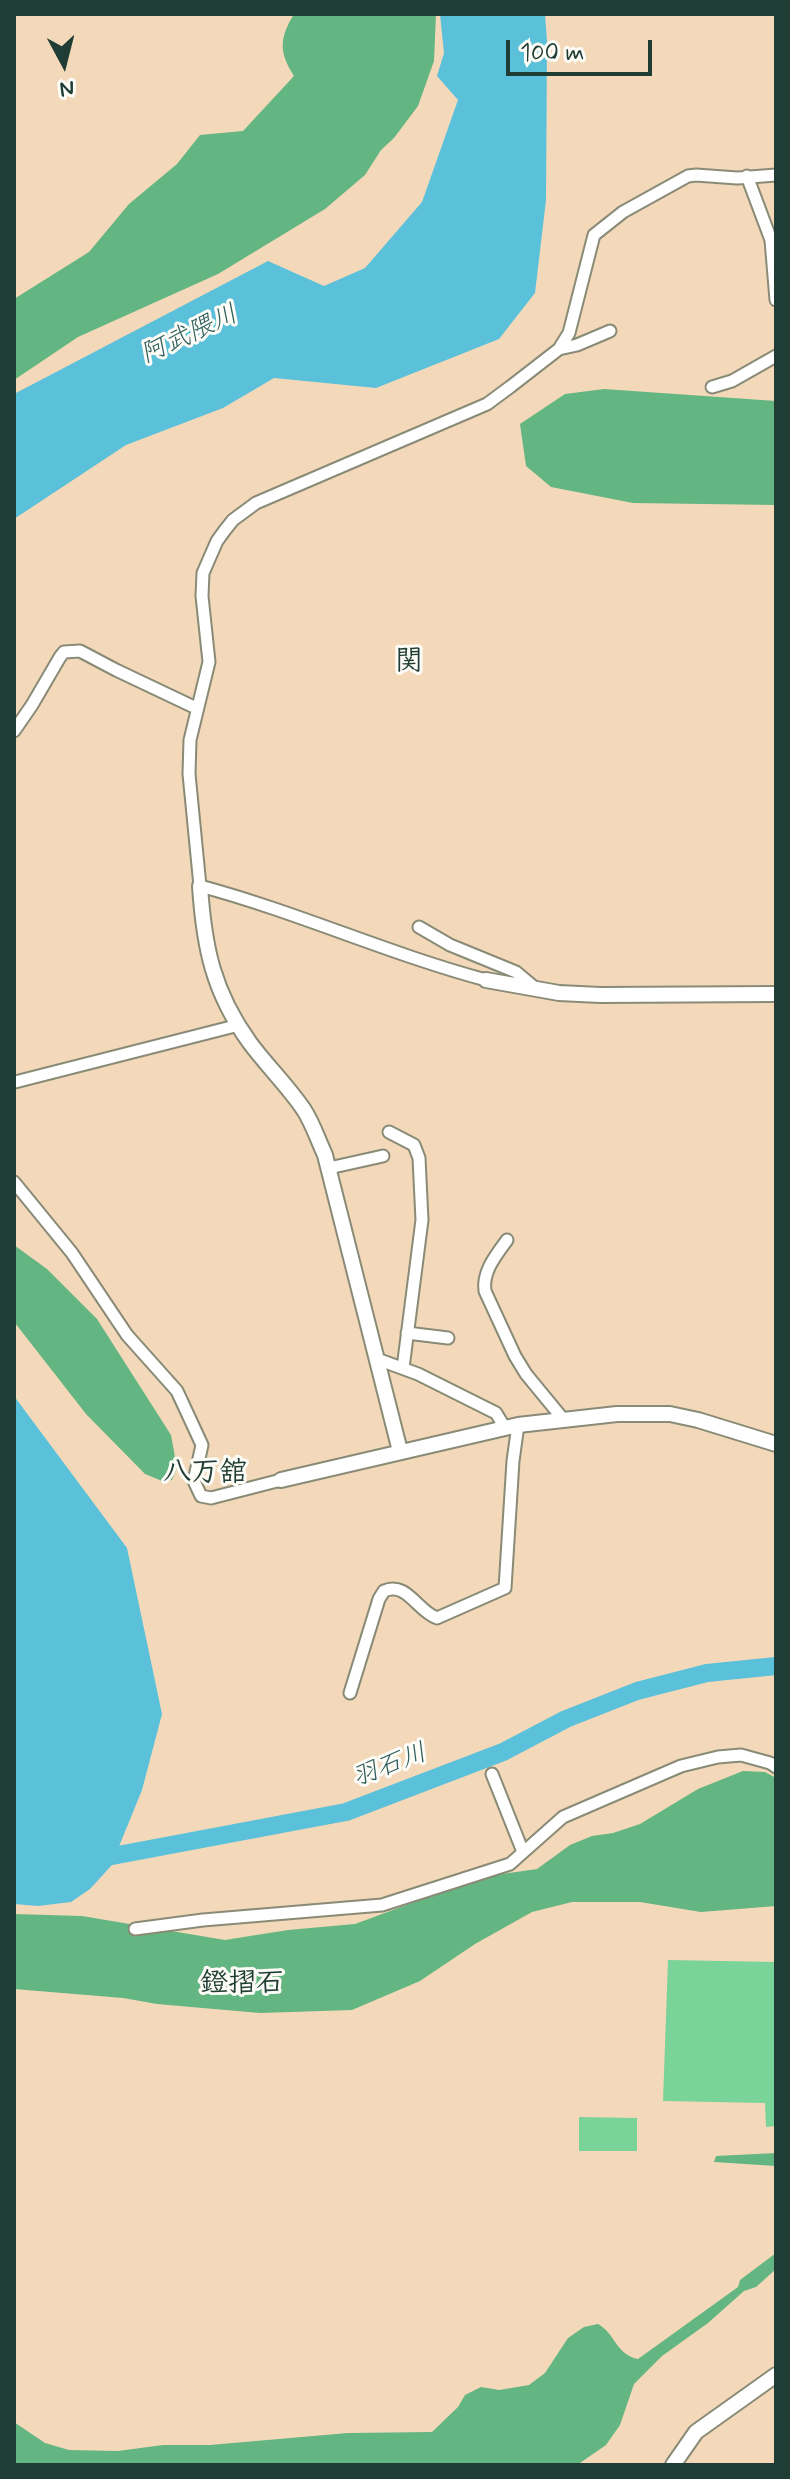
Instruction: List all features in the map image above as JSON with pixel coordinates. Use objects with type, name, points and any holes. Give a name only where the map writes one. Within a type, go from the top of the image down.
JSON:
[{"type":"street","points":[[400,1451],[329,1168],[305,1111],[249,1042],[215,980],[208,958],[189,774],[190,740],[209,662],[201,582],[217,541],[233,520],[256,503],[487,404],[559,349],[569,333],[594,235],[600,228],[688,176],[776,175]]},
{"type":"street","points":[[747,176],[771,240],[776,300]]},
{"type":"street","points":[[559,349],[610,331]]},
{"type":"street","points":[[712,387],[732,381],[776,356]]},
{"type":"street","points":[[14,731],[60,657],[72,650],[80,651],[194,707]]},
{"type":"street","points":[[200,886],[486,980],[535,989],[600,995],[776,994]]},
{"type":"street","points":[[419,927],[450,945],[516,972],[535,989]]},
{"type":"street","points":[[15,1082],[239,1025]]},
{"type":"street","points":[[389,1132],[414,1145],[419,1158],[422,1220],[403,1368]]},
{"type":"street","points":[[329,1168],[383,1156]]},
{"type":"street","points":[[14,1182],[72,1253],[127,1335],[177,1391],[202,1445],[194,1481],[201,1496],[211,1498],[512,1426],[617,1414],[670,1414],[776,1444]]},
{"type":"street","points":[[507,1240],[486,1273],[485,1291],[515,1356],[563,1419]]},
{"type":"street","points":[[407,1333],[448,1338]]},
{"type":"street","points":[[350,1693],[384,1591],[395,1587],[402,1589],[428,1615],[437,1618],[505,1588],[513,1461],[512,1426],[496,1413],[403,1368],[377,1359]]},
{"type":"street","points":[[135,1929],[382,1905],[510,1864],[563,1817],[681,1766],[710,1758],[741,1755],[776,1767]]},
{"type":"street","points":[[492,1774],[523,1852]]},
{"type":"street","points":[[673,2465],[696,2432],[776,2375]]},
{"type":"green space","points":[[294,14],[436,14],[434,61],[418,106],[394,138],[381,150],[365,175],[325,209],[218,274],[78,337],[14,380],[14,299],[89,252],[129,204],[177,164],[200,135],[243,131],[294,76],[283,52],[283,38]]},
{"type":"green space","points":[[604,389],[776,401],[776,505],[633,503],[551,487],[526,466],[520,424],[565,394]]},
{"type":"green space","points":[[14,1245],[47,1269],[97,1319],[171,1435],[177,1468],[172,1480],[162,1481],[145,1474],[86,1414],[15,1323]]},
{"type":"green space","points":[[743,1771],[765,1772],[776,1778],[776,1906],[701,1912],[640,1902],[572,1902],[532,1912],[475,1944],[420,1981],[352,2010],[260,2013],[14,1989],[14,1914],[82,1916],[225,1940],[355,1924],[467,1879],[537,1869],[570,1845],[640,1824],[698,1789]]},
{"type":"green space","points":[[668,1960],[776,1962],[776,2126],[766,2127],[765,2103],[663,2101]]},
{"type":"green space","points":[[579,2117],[637,2118],[637,2151],[579,2151]]},
{"type":"green space","points":[[776,2153],[776,2166],[714,2162],[716,2156]]},
{"type":"green space","points":[[776,2253],[776,2269],[662,2356],[634,2384],[620,2425],[606,2445],[577,2465],[14,2465],[14,2422],[45,2443],[69,2450],[118,2451],[163,2445],[210,2445],[348,2433],[432,2432],[458,2407],[465,2395],[481,2387],[499,2390],[529,2385],[545,2373],[568,2338],[584,2327],[598,2324],[625,2353],[638,2359],[738,2287],[740,2280]]},
{"type":"water","name":"阿武隈川","points":[[440,14],[545,14],[546,200],[535,293],[499,339],[376,388],[274,378],[223,408],[126,445],[14,519],[14,394],[268,261],[324,286],[365,268],[422,202],[458,100],[437,76],[444,53]]},
{"type":"water","points":[[14,1396],[127,1548],[162,1714],[142,1790],[111,1866],[90,1889],[71,1902],[38,1906],[14,1904]]},
{"type":"waterway","name":"羽石川","points":[[91,1860],[346,1812],[503,1752],[566,1719],[637,1691],[707,1673],[776,1666]]},
{"type":"district","name":"関","points":[[409,663]]},
{"type":"district","name":"八万舘","points":[[205,1474]]},
{"type":"district","name":"鐙摺石","points":[[242,1985]]}]
